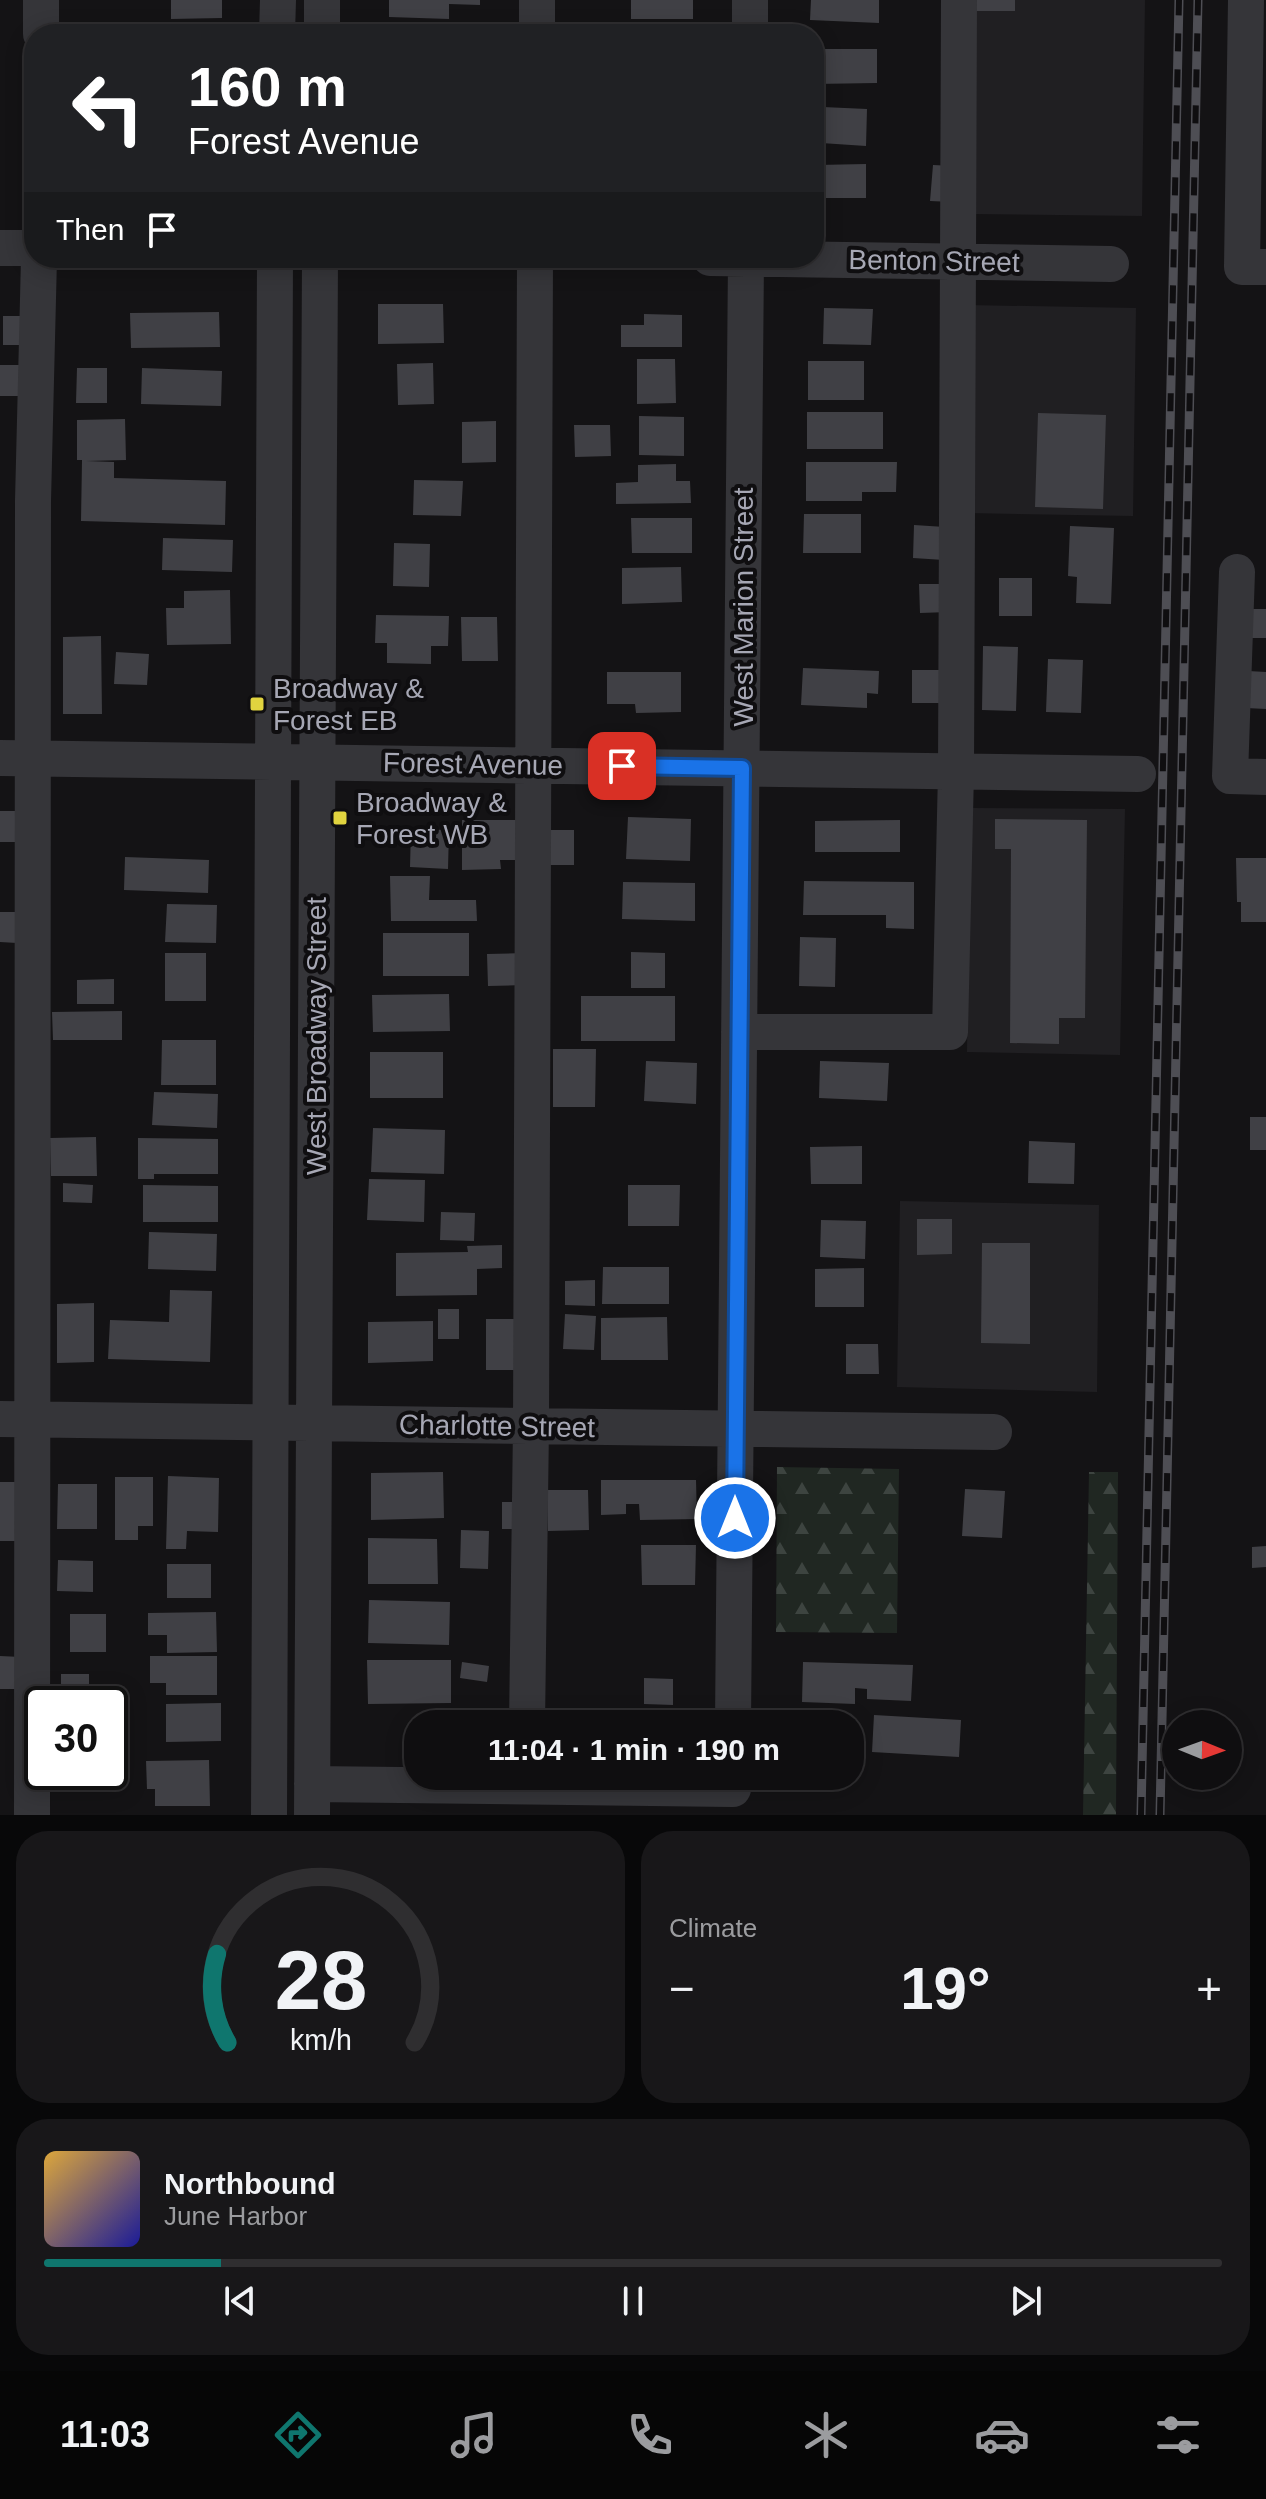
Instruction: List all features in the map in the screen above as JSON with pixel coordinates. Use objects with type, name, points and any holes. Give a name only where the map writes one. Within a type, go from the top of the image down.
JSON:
[{"type":"street","points":[[41,0],[41,24]]},
{"type":"street","points":[[277,24],[278,0]]},
{"type":"street","points":[[322,0],[322,24]]},
{"type":"street","points":[[537,0],[537,24]]},
{"type":"street","points":[[750,0],[750,24]]},
{"type":"street","points":[[739,1032],[950,1032],[956,772],[959,0]]},
{"type":"street","points":[[1246,0],[1254,267]]},
{"type":"street","points":[[0,248],[24,248]]},
{"type":"street","name":"Benton Street","points":[[824,259],[1111,264]]},
{"type":"street","points":[[32,1815],[17,1419],[17,758],[33,501],[39,268]]},
{"type":"street","name":"West Broadway Street","points":[[269,1815],[275,268]]},
{"type":"street","name":"West Broadway Street","points":[[312,1799],[320,268]]},
{"type":"street","points":[[527,1710],[535,268]]},
{"type":"street","name":"West Marion Street","points":[[733,1710],[746,268]]},
{"type":"street","points":[[1237,572],[1230,776],[1266,777]]},
{"type":"street","name":"Forest Avenue","points":[[17,758],[1138,774]]},
{"type":"street","name":"Charlotte Street","points":[[17,1419],[994,1432]]},
{"type":"street","points":[[312,1799],[425,1790]]},
{"type":"street","points":[[677,1790],[733,1793]]},
{"type":"shaded area","points":[[971,0],[1145,0],[1142,216],[971,214]]},
{"type":"shaded area","points":[[967,305],[1136,308],[1133,516],[967,513]]},
{"type":"shaded area","points":[[970,808],[1125,809],[1120,1055],[967,1052]]},
{"type":"shaded area","points":[[900,1201],[1099,1205],[1097,1392],[897,1387]]},
{"type":"green space","points":[[777,1467],[899,1469],[897,1633],[776,1632]]},
{"type":"green space","points":[[1089,1472],[1118,1472],[1116,1815],[1083,1815]]},
{"type":"building","points":[[171,0],[222,0],[222,18],[171,19]]},
{"type":"building","points":[[389,0],[480,0],[480,5],[449,4],[449,19],[389,17]]},
{"type":"building","points":[[631,0],[693,0],[693,19],[631,19]]},
{"type":"building","points":[[811,0],[879,0],[879,23],[810,20]]},
{"type":"building","points":[[973,0],[1015,0],[1015,11],[973,11]]},
{"type":"building","points":[[824,49],[877,49],[877,83],[824,84]]},
{"type":"building","points":[[824,107],[867,109],[866,146],[824,143]]},
{"type":"building","points":[[866,164],[866,198],[824,198],[824,165]]},
{"type":"building","points":[[933,165],[954,166],[952,202],[930,201]]},
{"type":"building","points":[[378,304],[443,304],[444,343],[378,344]]},
{"type":"building","points":[[824,308],[873,309],[871,345],[823,344]]},
{"type":"building","points":[[219,312],[220,347],[131,348],[130,313]]},
{"type":"building","points":[[644,314],[682,315],[682,347],[621,347],[621,325],[644,325]]},
{"type":"building","points":[[3,316],[26,316],[26,345],[3,345]]},
{"type":"building","points":[[637,359],[675,359],[676,403],[637,404]]},
{"type":"building","points":[[808,361],[864,361],[864,400],[808,400]]},
{"type":"building","points":[[433,363],[434,404],[398,405],[397,364]]},
{"type":"building","points":[[0,365],[28,365],[28,396],[0,396]]},
{"type":"building","points":[[77,368],[107,368],[107,403],[76,403]]},
{"type":"building","points":[[142,368],[222,371],[221,406],[141,404]]},
{"type":"building","points":[[807,412],[883,412],[883,449],[807,449]]},
{"type":"building","points":[[1038,413],[1106,415],[1103,509],[1035,507]]},
{"type":"building","points":[[639,416],[684,417],[684,456],[639,455]]},
{"type":"building","points":[[125,419],[126,460],[86,461],[114,462],[114,478],[226,481],[225,525],[81,521],[82,460],[77,460],[77,420]]},
{"type":"building","points":[[496,421],[496,462],[462,463],[462,422]]},
{"type":"building","points":[[574,425],[610,425],[611,456],[575,457]]},
{"type":"building","points":[[806,462],[897,462],[896,492],[862,492],[862,501],[806,501]]},
{"type":"building","points":[[676,464],[676,481],[690,481],[691,503],[616,504],[616,483],[638,482],[638,465]]},
{"type":"building","points":[[414,480],[463,481],[461,516],[413,515]]},
{"type":"building","points":[[804,514],[861,514],[861,553],[803,553]]},
{"type":"building","points":[[631,518],[692,518],[692,553],[632,553]]},
{"type":"building","points":[[914,525],[945,527],[944,560],[913,558]]},
{"type":"building","points":[[1070,526],[1114,528],[1111,604],[1076,603],[1077,577],[1068,576]]},
{"type":"building","points":[[163,538],[233,540],[232,572],[162,570]]},
{"type":"building","points":[[394,543],[430,544],[429,587],[393,586]]},
{"type":"building","points":[[681,567],[682,602],[622,604],[622,568]]},
{"type":"building","points":[[999,578],[1032,578],[1032,616],[999,616]]},
{"type":"building","points":[[919,584],[949,584],[949,612],[920,613]]},
{"type":"building","points":[[230,590],[231,644],[167,645],[166,608],[184,608],[184,591]]},
{"type":"building","points":[[1248,609],[1266,609],[1266,638],[1249,638]]},
{"type":"building","points":[[376,615],[449,616],[448,646],[431,646],[431,664],[387,663],[387,643],[375,643]]},
{"type":"building","points":[[461,617],[497,617],[498,661],[462,661]]},
{"type":"building","points":[[101,636],[102,714],[63,714],[63,637]]},
{"type":"building","points":[[983,646],[1018,647],[1016,711],[982,710]]},
{"type":"building","points":[[116,652],[149,654],[147,685],[114,684]]},
{"type":"building","points":[[1048,659],[1083,660],[1081,713],[1046,712]]},
{"type":"building","points":[[803,668],[879,671],[878,694],[867,693],[867,708],[801,705]]},
{"type":"building","points":[[912,670],[948,670],[948,703],[912,703]]},
{"type":"building","points":[[1248,671],[1266,672],[1266,709],[1246,708]]},
{"type":"building","points":[[607,672],[681,672],[681,712],[636,713],[635,704],[607,704]]},
{"type":"building","points":[[0,811],[19,811],[19,842],[0,842]]},
{"type":"building","points":[[628,817],[691,819],[690,861],[626,859]]},
{"type":"building","points":[[995,819],[1087,820],[1085,1018],[1059,1018],[1059,1044],[1010,1043],[1011,849],[995,849]]},
{"type":"building","points":[[462,820],[521,820],[521,860],[500,860],[501,869],[462,870]]},
{"type":"building","points":[[900,820],[900,852],[815,852],[815,821]]},
{"type":"building","points":[[411,829],[449,830],[448,869],[410,867]]},
{"type":"building","points":[[550,830],[574,830],[574,865],[550,865]]},
{"type":"building","points":[[125,857],[209,860],[208,893],[124,890]]},
{"type":"building","points":[[1236,858],[1266,858],[1266,922],[1241,922],[1241,902],[1237,902]]},
{"type":"building","points":[[390,876],[430,876],[429,900],[476,900],[477,921],[391,921]]},
{"type":"building","points":[[804,881],[914,882],[914,929],[886,928],[886,915],[803,915]]},
{"type":"building","points":[[623,882],[695,883],[695,921],[622,919]]},
{"type":"building","points":[[167,904],[217,905],[216,943],[165,942]]},
{"type":"building","points":[[0,912],[17,912],[17,943],[0,942]]},
{"type":"building","points":[[383,933],[469,933],[469,976],[383,976]]},
{"type":"building","points":[[800,937],[836,938],[835,987],[799,986]]},
{"type":"building","points":[[631,952],[665,953],[665,988],[631,988]]},
{"type":"building","points":[[165,953],[206,953],[206,1001],[165,1001]]},
{"type":"building","points":[[524,953],[524,985],[488,986],[487,954]]},
{"type":"building","points":[[114,979],[114,1004],[77,1004],[77,980]]},
{"type":"building","points":[[449,994],[450,1031],[373,1032],[372,995]]},
{"type":"building","points":[[581,996],[675,996],[675,1041],[581,1041]]},
{"type":"building","points":[[122,1011],[122,1040],[53,1040],[52,1012]]},
{"type":"building","points":[[162,1040],[216,1040],[216,1085],[161,1085]]},
{"type":"building","points":[[553,1049],[596,1049],[595,1107],[553,1107]]},
{"type":"building","points":[[370,1052],[443,1052],[443,1098],[370,1098]]},
{"type":"building","points":[[646,1061],[697,1063],[696,1104],[644,1101]]},
{"type":"building","points":[[820,1061],[889,1063],[887,1101],[819,1098]]},
{"type":"building","points":[[154,1092],[218,1094],[217,1128],[152,1125]]},
{"type":"building","points":[[1250,1117],[1266,1117],[1266,1150],[1250,1150]]},
{"type":"building","points":[[373,1128],[445,1130],[444,1174],[371,1172]]},
{"type":"building","points":[[96,1137],[97,1176],[51,1176],[50,1138]]},
{"type":"building","points":[[138,1138],[218,1139],[218,1174],[154,1174],[154,1179],[138,1179]]},
{"type":"building","points":[[1029,1141],[1075,1143],[1074,1184],[1028,1183]]},
{"type":"building","points":[[862,1146],[862,1184],[811,1184],[810,1147]]},
{"type":"building","points":[[369,1179],[425,1180],[424,1222],[367,1220]]},
{"type":"building","points":[[63,1183],[93,1185],[92,1203],[63,1202]]},
{"type":"building","points":[[143,1185],[218,1186],[218,1222],[143,1222]]},
{"type":"building","points":[[628,1185],[680,1185],[679,1226],[628,1226]]},
{"type":"building","points":[[441,1212],[475,1213],[474,1241],[440,1240]]},
{"type":"building","points":[[917,1219],[952,1219],[952,1254],[917,1255]]},
{"type":"building","points":[[821,1220],[866,1221],[865,1259],[820,1257]]},
{"type":"building","points":[[149,1232],[217,1234],[216,1271],[148,1269]]},
{"type":"building","points":[[982,1243],[1030,1243],[1030,1344],[981,1343]]},
{"type":"building","points":[[502,1245],[502,1268],[477,1269],[477,1295],[396,1296],[396,1253],[468,1252],[467,1246]]},
{"type":"building","points":[[603,1267],[669,1267],[669,1304],[602,1304]]},
{"type":"building","points":[[864,1268],[864,1307],[815,1307],[815,1269]]},
{"type":"building","points":[[595,1280],[595,1306],[565,1305],[565,1281]]},
{"type":"building","points":[[170,1290],[212,1291],[210,1362],[108,1359],[110,1320],[169,1322]]},
{"type":"building","points":[[94,1303],[94,1362],[57,1363],[57,1304]]},
{"type":"building","points":[[438,1309],[459,1309],[459,1339],[438,1339]]},
{"type":"building","points":[[565,1314],[596,1316],[594,1350],[563,1349]]},
{"type":"building","points":[[667,1317],[668,1360],[601,1360],[601,1318]]},
{"type":"building","points":[[486,1319],[519,1319],[520,1370],[486,1370]]},
{"type":"building","points":[[433,1321],[433,1361],[368,1363],[368,1322]]},
{"type":"building","points":[[846,1344],[878,1344],[879,1374],[846,1374]]},
{"type":"building","points":[[443,1472],[444,1518],[371,1520],[371,1473]]},
{"type":"building","points":[[168,1476],[219,1478],[218,1532],[187,1531],[186,1549],[166,1549]]},
{"type":"building","points":[[115,1477],[153,1477],[153,1526],[138,1526],[138,1540],[115,1540]]},
{"type":"building","points":[[601,1480],[696,1480],[697,1519],[640,1520],[639,1504],[626,1504],[626,1514],[601,1515]]},
{"type":"building","points":[[0,1482],[21,1482],[21,1541],[0,1541]]},
{"type":"building","points":[[58,1484],[97,1484],[97,1529],[57,1529]]},
{"type":"building","points":[[965,1489],[1005,1491],[1002,1538],[962,1536]]},
{"type":"building","points":[[547,1490],[588,1490],[589,1530],[548,1531]]},
{"type":"building","points":[[502,1502],[519,1502],[520,1529],[502,1529]]},
{"type":"building","points":[[461,1530],[489,1531],[488,1569],[460,1568]]},
{"type":"building","points":[[368,1538],[437,1539],[438,1584],[368,1584]]},
{"type":"building","points":[[641,1545],[696,1545],[695,1585],[642,1585]]},
{"type":"building","points":[[1266,1546],[1266,1567],[1252,1568],[1252,1547]]},
{"type":"building","points":[[58,1560],[93,1561],[93,1592],[57,1591]]},
{"type":"building","points":[[167,1564],[211,1564],[211,1598],[167,1598]]},
{"type":"building","points":[[369,1600],[450,1602],[449,1645],[368,1643]]},
{"type":"building","points":[[216,1612],[217,1652],[167,1653],[167,1635],[148,1635],[148,1613]]},
{"type":"building","points":[[70,1614],[106,1614],[106,1652],[70,1652]]},
{"type":"building","points":[[0,1656],[21,1657],[20,1689],[0,1689]]},
{"type":"building","points":[[150,1656],[217,1656],[217,1695],[166,1695],[166,1683],[150,1683]]},
{"type":"building","points":[[367,1660],[451,1660],[451,1703],[368,1704]]},
{"type":"building","points":[[462,1662],[489,1666],[487,1682],[460,1678]]},
{"type":"building","points":[[803,1662],[913,1665],[911,1701],[867,1699],[867,1689],[855,1688],[855,1704],[802,1702]]},
{"type":"building","points":[[61,1674],[89,1674],[89,1686],[61,1686]]},
{"type":"building","points":[[644,1678],[673,1679],[673,1705],[644,1704]]},
{"type":"building","points":[[221,1703],[221,1741],[166,1742],[166,1704]]},
{"type":"building","points":[[874,1715],[961,1720],[959,1757],[872,1752]]},
{"type":"building","points":[[209,1760],[210,1806],[155,1806],[155,1789],[147,1789],[146,1761]]},
{"type":"railway","points":[[1141,1815],[1179,0]]},
{"type":"railway","points":[[1160,1815],[1198,0]]},
{"type":"place","name":"Broadway & Forest EB","points":[[257,704]]},
{"type":"place","name":"Broadway & Forest WB","points":[[340,818]]},
{"type":"route","points":[[622,766],[742,768],[735,1518]]}]
